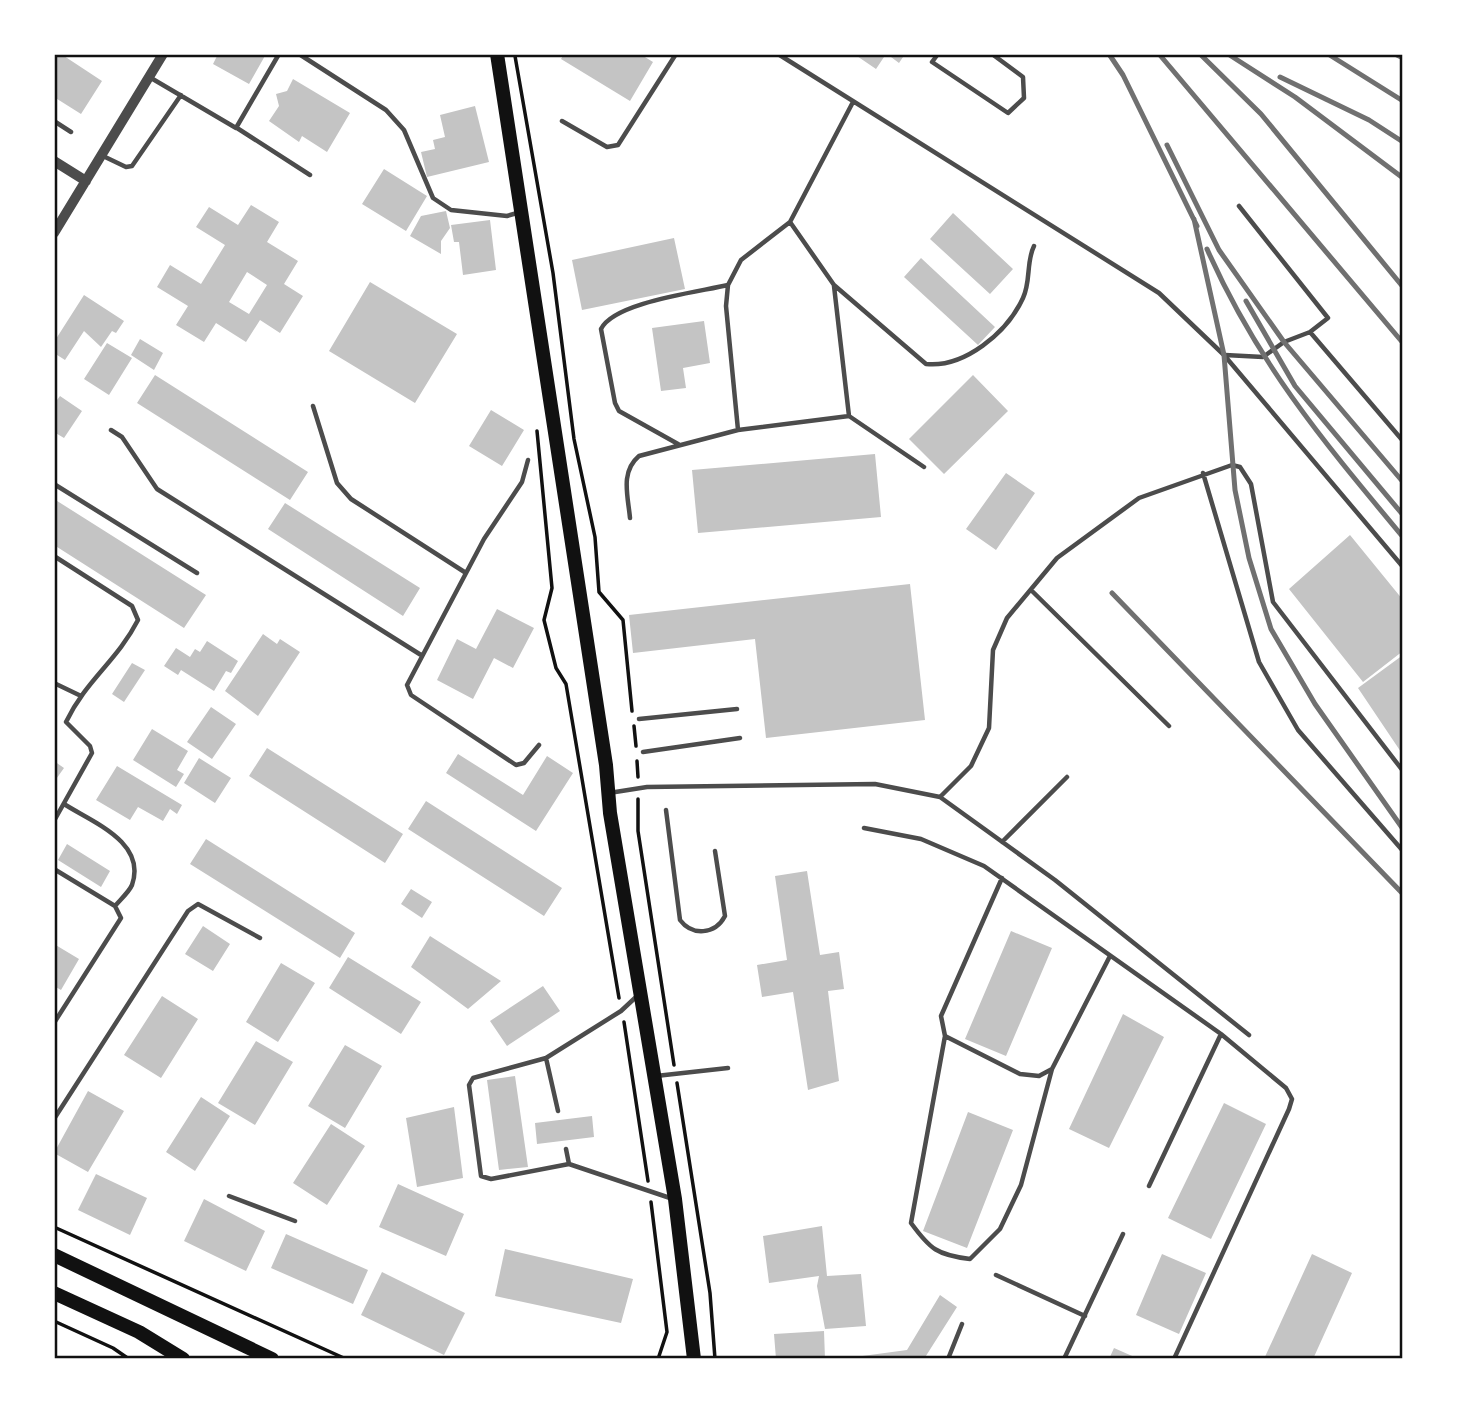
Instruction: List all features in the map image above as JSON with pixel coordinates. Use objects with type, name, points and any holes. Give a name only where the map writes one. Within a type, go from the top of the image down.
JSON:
[{"type":"main road","points":[[498,54],[609,793],[674,1199],[694,1359]]},
{"type":"main road","points":[[54,1255],[272,1359]]},
{"type":"main road","points":[[54,1293],[161,1353],[183,1359]]},
{"type":"street","points":[[54,233],[163,54]]},
{"type":"street","points":[[54,161],[86,181]]},
{"type":"lane","points":[[236,128],[279,54]]},
{"type":"lane","points":[[299,54],[386,110],[404,130],[433,198],[451,210],[507,216],[522,212]]},
{"type":"lane","points":[[562,121],[607,147],[618,145],[676,54]]},
{"type":"lane","points":[[778,54],[1159,293],[1224,355],[1403,567]]},
{"type":"lane","points":[[938,54],[932,62],[1008,113],[1024,97],[1024,77],[992,54]]},
{"type":"lane","points":[[150,77],[310,175]]},
{"type":"lane","points":[[101,156],[125,167],[132,166],[181,95]]},
{"type":"lane","points":[[738,430],[726,306],[728,285],[741,260],[790,222],[853,102]]},
{"type":"lane","points":[[54,121],[71,132]]},
{"type":"lane","points":[[1224,355],[1263,357],[1284,342],[1310,332],[1326,322],[1326,314],[1239,206]]},
{"type":"lane","points":[[790,222],[834,285],[926,364],[945,366],[984,344],[1004,325],[1022,300],[1034,246]]},
{"type":"lane","points":[[678,444],[619,411],[615,403],[601,329],[604,322],[640,305],[728,285]]},
{"type":"lane","points":[[834,285],[849,416]]},
{"type":"lane","points":[[1310,332],[1403,441]]},
{"type":"lane","points":[[313,406],[337,483],[351,499],[466,573]]},
{"type":"lane","points":[[630,519],[626,478],[628,465],[639,456],[738,430],[849,416],[924,467]]},
{"type":"lane","points":[[111,430],[122,437],[157,489],[421,655]]},
{"type":"lane","points":[[528,460],[522,482],[466,573],[407,685],[411,695],[516,765],[524,763],[539,745]]},
{"type":"lane","points":[[940,797],[971,766],[989,728],[993,650],[1007,618],[1057,558],[1139,498],[1223,465],[1240,467],[1251,484],[1273,602],[1403,771]]},
{"type":"lane","points":[[1203,473],[1259,662],[1298,730],[1403,851]]},
{"type":"lane","points":[[54,484],[197,573]]},
{"type":"lane","points":[[54,556],[132,606],[138,620],[125,645],[79,695],[66,722],[90,746],[92,753],[54,821]]},
{"type":"lane","points":[[1031,590],[1169,726]]},
{"type":"lane","points":[[54,683],[79,695]]},
{"type":"lane","points":[[639,719],[737,709]]},
{"type":"lane","points":[[643,752],[740,738]]},
{"type":"lane","points":[[1002,842],[1067,777]]},
{"type":"lane","points":[[609,793],[638,788],[875,784],[940,797],[1055,880],[1249,1035]]},
{"type":"lane","points":[[64,804],[124,841],[134,863],[132,886],[115,906]]},
{"type":"lane","points":[[666,810],[680,920],[686,928],[697,933],[714,928],[725,916],[715,850]]},
{"type":"lane","points":[[864,828],[921,839],[984,866],[1221,1034],[1286,1088],[1292,1099],[1174,1359]]},
{"type":"lane","points":[[54,869],[115,906],[121,918],[54,1023]]},
{"type":"lane","points":[[1002,878],[941,1016],[944,1036],[911,1223],[929,1247],[948,1256],[970,1259],[1000,1229],[1021,1185],[1052,1069],[1110,956]]},
{"type":"lane","points":[[54,1119],[188,911],[198,904],[260,938]]},
{"type":"lane","points":[[642,991],[621,1011],[546,1058],[473,1078],[470,1085],[481,1176],[491,1180],[569,1164],[674,1199]]},
{"type":"lane","points":[[1149,1186],[1221,1034]]},
{"type":"lane","points":[[944,1036],[1020,1074],[1039,1076],[1052,1069]]},
{"type":"lane","points":[[546,1058],[558,1111]]},
{"type":"lane","points":[[655,1076],[728,1068]]},
{"type":"lane","points":[[566,1149],[569,1164]]},
{"type":"lane","points":[[229,1196],[295,1221]]},
{"type":"lane","points":[[1064,1359],[1124,1234]]},
{"type":"lane","points":[[996,1275],[1085,1316]]},
{"type":"lane","points":[[948,1359],[962,1324]]},
{"type":"path","points":[[514,54],[552,273],[574,439],[595,537],[599,592],[623,620],[638,788],[638,831],[710,1293],[715,1359]]},
{"type":"path","points":[[536,418],[552,588],[544,620],[556,668],[566,684],[649,1192],[667,1332],[658,1359]]},
{"type":"path","points":[[54,1227],[346,1359]]},
{"type":"path","points":[[54,1321],[129,1359]]},
{"type":"building","points":[[54,54],[61,54],[102,81],[81,114],[54,97]]},
{"type":"building","points":[[218,54],[266,54],[249,84],[213,64]]},
{"type":"building","points":[[564,54],[640,54],[653,62],[630,101],[561,59]]},
{"type":"building","points":[[854,54],[886,54],[876,69]]},
{"type":"building","points":[[887,54],[905,54],[899,63]]},
{"type":"building","points":[[293,79],[350,113],[327,152],[302,136],[299,142],[269,121],[279,106],[276,94],[287,91]]},
{"type":"building","points":[[475,106],[489,162],[427,177],[421,152],[435,149],[433,140],[445,137],[440,115]]},
{"type":"building","points":[[384,169],[427,196],[406,231],[362,204]]},
{"type":"building","points":[[251,205],[279,222],[267,242],[298,261],[284,284],[303,296],[280,333],[260,320],[246,342],[216,323],[204,342],[176,325],[188,306],[157,287],[170,265],[201,284],[225,245],[196,227],[209,207],[238,225]],"holes":[[[247,272],[267,285],[249,314],[229,302]]]},
{"type":"building","points":[[446,211],[450,228],[441,241],[441,254],[410,236],[421,216]]},
{"type":"building","points":[[953,213],[1013,269],[990,294],[930,239]]},
{"type":"building","points":[[490,220],[496,270],[463,275],[459,242],[454,242],[451,225]]},
{"type":"building","points":[[674,238],[685,289],[582,310],[572,260]]},
{"type":"building","points":[[921,258],[995,327],[978,345],[904,277]]},
{"type":"building","points":[[370,282],[457,334],[415,403],[329,351]]},
{"type":"building","points":[[84,295],[124,321],[116,333],[112,331],[101,347],[84,331],[65,360],[54,353],[54,342]]},
{"type":"building","points":[[704,321],[710,363],[683,368],[686,388],[661,391],[652,328]]},
{"type":"building","points":[[140,339],[163,353],[154,370],[131,355]]},
{"type":"building","points":[[107,343],[132,358],[109,395],[84,379]]},
{"type":"building","points":[[155,375],[308,472],[290,500],[137,403]]},
{"type":"building","points":[[973,375],[1008,411],[944,474],[909,439]]},
{"type":"building","points":[[60,396],[82,411],[64,438],[54,432],[54,404]]},
{"type":"building","points":[[491,410],[524,430],[502,466],[469,446]]},
{"type":"building","points":[[875,454],[881,517],[698,533],[692,470]]},
{"type":"building","points":[[1006,473],[1035,493],[996,550],[966,529]]},
{"type":"building","points":[[54,499],[206,595],[184,628],[54,545]]},
{"type":"building","points":[[285,503],[420,588],[403,616],[268,529]]},
{"type":"building","points":[[1350,535],[1403,600],[1403,651],[1363,682],[1289,589]]},
{"type":"building","points":[[910,584],[925,720],[766,738],[755,639],[633,653],[629,615]]},
{"type":"building","points":[[497,609],[534,628],[513,668],[494,658],[473,699],[437,680],[457,639],[476,649]]},
{"type":"building","points":[[263,634],[277,644],[280,639],[300,652],[258,716],[225,691]]},
{"type":"building","points":[[207,641],[238,661],[231,673],[226,671],[214,691],[181,670],[178,675],[164,666],[176,648],[190,657],[195,649],[200,652]]},
{"type":"building","points":[[1403,655],[1403,755],[1358,688]]},
{"type":"building","points":[[132,663],[145,670],[124,702],[112,694]]},
{"type":"building","points":[[211,707],[236,724],[212,759],[187,742]]},
{"type":"building","points":[[152,729],[188,751],[177,770],[184,774],[176,787],[133,760]]},
{"type":"building","points":[[267,748],[403,834],[385,863],[249,776]]},
{"type":"building","points":[[458,754],[523,795],[547,756],[573,773],[536,831],[446,773]]},
{"type":"building","points":[[199,758],[231,778],[215,803],[184,783]]},
{"type":"building","points":[[54,761],[64,768],[54,782]]},
{"type":"building","points":[[117,766],[182,805],[177,814],[170,809],[163,821],[138,807],[130,820],[96,800]]},
{"type":"building","points":[[426,801],[562,888],[544,916],[408,829]]},
{"type":"building","points":[[206,839],[355,933],[340,958],[190,864]]},
{"type":"building","points":[[67,844],[110,871],[101,887],[58,860]]},
{"type":"building","points":[[807,871],[820,955],[839,952],[844,989],[828,991],[839,1081],[808,1090],[793,992],[762,997],[757,965],[787,960],[775,876]]},
{"type":"building","points":[[411,889],[432,902],[422,918],[401,904]]},
{"type":"building","points":[[203,926],[230,944],[213,971],[185,954]]},
{"type":"building","points":[[1011,931],[1052,948],[1006,1056],[965,1039]]},
{"type":"building","points":[[430,936],[501,981],[468,1009],[411,967]]},
{"type":"building","points":[[54,944],[79,959],[61,990],[54,986]]},
{"type":"building","points":[[348,957],[421,1002],[401,1034],[329,988]]},
{"type":"building","points":[[281,963],[315,983],[278,1042],[246,1022]]},
{"type":"building","points":[[543,986],[560,1011],[507,1046],[490,1021]]},
{"type":"building","points":[[162,996],[198,1019],[161,1078],[124,1055]]},
{"type":"building","points":[[1123,1014],[1164,1037],[1109,1148],[1069,1129]]},
{"type":"building","points":[[256,1041],[293,1062],[255,1125],[218,1103]]},
{"type":"building","points":[[345,1045],[382,1066],[345,1128],[308,1106]]},
{"type":"building","points":[[515,1076],[528,1167],[499,1170],[487,1080]]},
{"type":"building","points":[[88,1091],[124,1111],[88,1172],[54,1153]]},
{"type":"building","points":[[201,1097],[230,1116],[195,1171],[166,1152]]},
{"type":"building","points":[[1224,1103],[1266,1124],[1211,1239],[1168,1218]]},
{"type":"building","points":[[454,1107],[463,1178],[417,1187],[406,1118]]},
{"type":"building","points":[[968,1112],[1013,1130],[967,1248],[923,1231]]},
{"type":"building","points":[[592,1116],[594,1137],[537,1144],[535,1123]]},
{"type":"building","points":[[331,1124],[365,1146],[327,1205],[293,1183]]},
{"type":"building","points":[[96,1174],[147,1198],[130,1235],[78,1210]]},
{"type":"building","points":[[398,1184],[464,1214],[446,1256],[379,1227]]},
{"type":"building","points":[[204,1199],[265,1231],[246,1271],[184,1241]]},
{"type":"building","points":[[822,1226],[827,1276],[861,1274],[866,1326],[825,1329],[817,1286],[819,1276],[769,1283],[763,1236]]},
{"type":"building","points":[[286,1234],[368,1270],[353,1304],[271,1268]]},
{"type":"building","points":[[505,1249],[633,1279],[621,1323],[495,1296]]},
{"type":"building","points":[[1162,1254],[1206,1273],[1179,1334],[1136,1315]]},
{"type":"building","points":[[1312,1254],[1352,1273],[1313,1359],[1264,1359]]},
{"type":"building","points":[[382,1272],[465,1313],[444,1355],[361,1315]]},
{"type":"building","points":[[940,1295],[957,1307],[924,1359],[840,1359],[907,1350]]},
{"type":"building","points":[[824,1331],[825,1359],[776,1359],[774,1334]]},
{"type":"building","points":[[1114,1348],[1139,1359],[1109,1359]]},
{"type":"railway","points":[[1109,54],[1123,75],[1197,226]]},
{"type":"railway","points":[[1159,54],[1403,343]]},
{"type":"railway","points":[[1200,54],[1261,114],[1403,287]]},
{"type":"railway","points":[[1228,54],[1295,97],[1403,178]]},
{"type":"railway","points":[[1328,54],[1403,101]]},
{"type":"railway","points":[[1395,54],[1403,58]]},
{"type":"railway","points":[[1280,77],[1369,120],[1403,142]]},
{"type":"railway","points":[[1167,145],[1219,250],[1284,342],[1403,482]]},
{"type":"railway","points":[[1194,219],[1224,355],[1235,490],[1249,558],[1271,629],[1315,704],[1403,829]]},
{"type":"railway","points":[[1207,249],[1248,329],[1270,365],[1319,434],[1403,537]]},
{"type":"railway","points":[[1246,301],[1295,386],[1403,515]]},
{"type":"railway","points":[[1112,593],[1403,894]]}]
